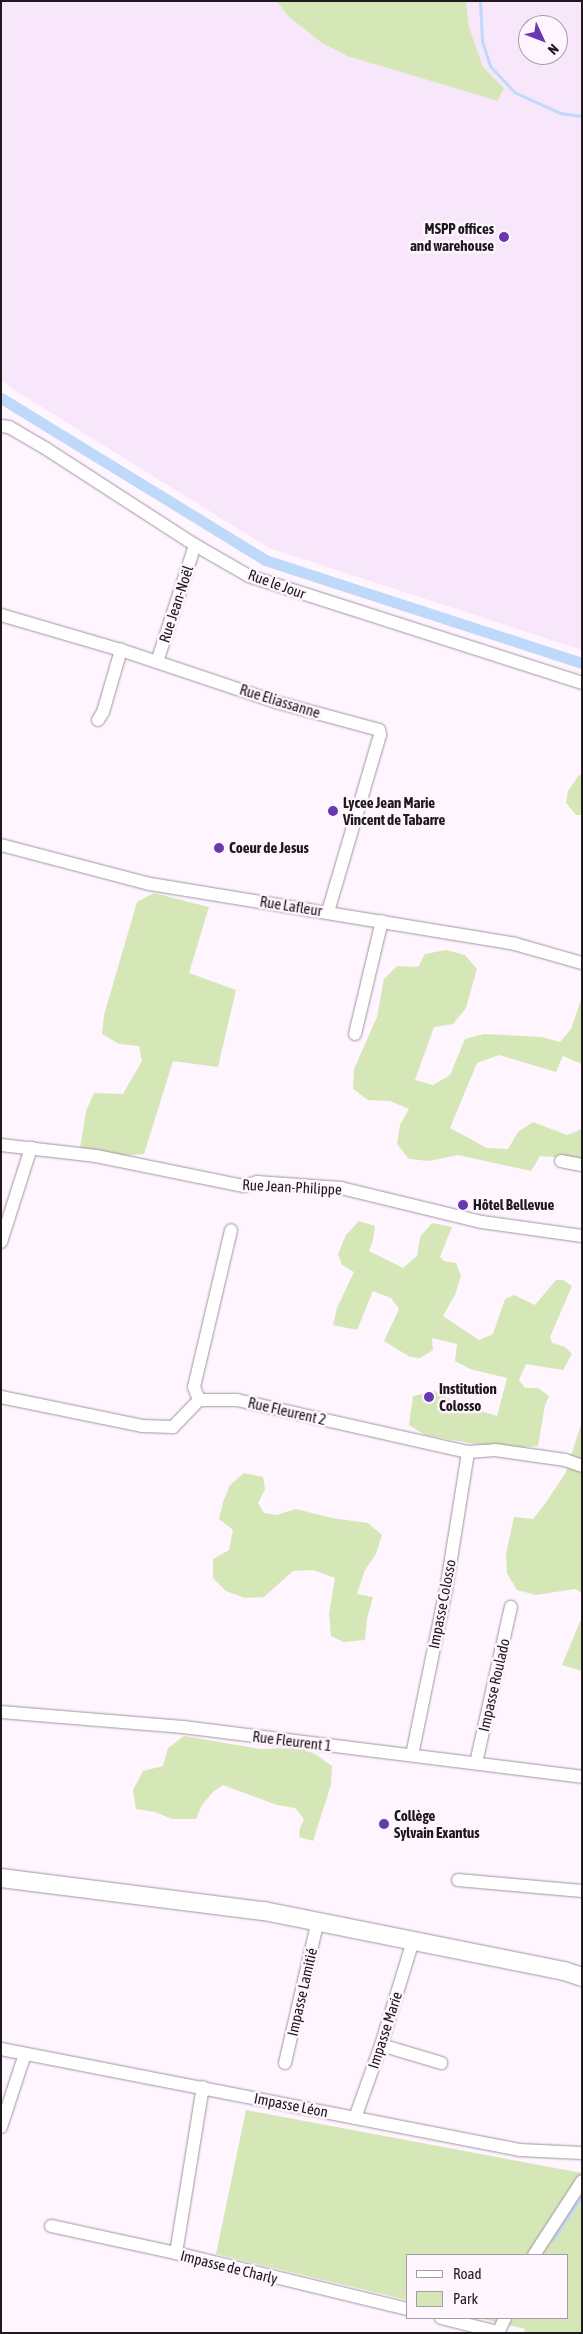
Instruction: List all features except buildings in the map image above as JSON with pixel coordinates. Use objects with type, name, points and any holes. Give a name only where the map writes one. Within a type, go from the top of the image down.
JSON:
[{"type":"main road","points":[[1,1878],[264,1911],[318,1920],[564,1971],[582,1977]]},
{"type":"street","name":"Rue le Jour","points":[[1,425],[45,448],[195,545],[263,582],[582,683]]},
{"type":"street","name":"Rue Jean-Noël","points":[[157,662],[195,545]]},
{"type":"street","name":"Rue Eliassanne","points":[[1,615],[121,650],[276,702],[379,730],[380,735],[328,912]]},
{"type":"street","points":[[98,720],[103,712],[121,650]]},
{"type":"street","name":"Rue Lafleur","points":[[1,845],[150,884],[515,944],[582,963]]},
{"type":"street","points":[[355,1034],[382,922]]},
{"type":"street","name":"Rue Jean-Philippe","points":[[1,1145],[96,1156],[244,1186],[257,1182],[341,1188],[482,1222],[582,1236]]},
{"type":"street","points":[[1,1242],[31,1148]]},
{"type":"street","points":[[561,1161],[582,1166]]},
{"type":"street","points":[[1,1397],[142,1426],[173,1427],[199,1400],[194,1387],[231,1230]]},
{"type":"street","name":"Rue Fleurent 2","points":[[199,1400],[237,1400],[468,1452],[495,1450],[565,1460],[582,1466]]},
{"type":"street","name":"Impasse Colosso","points":[[412,1755],[446,1590],[468,1452]]},
{"type":"street","name":"Impasse Roulado","points":[[476,1763],[511,1607]]},
{"type":"street","name":"Rue Fleurent 1","points":[[1,1712],[183,1727],[582,1777]]},
{"type":"street","points":[[458,1880],[582,1891]]},
{"type":"street","name":"Impasse Lamitié","points":[[285,2063],[318,1920]]},
{"type":"street","name":"Impasse Marie","points":[[355,2118],[382,2045],[413,1941]]},
{"type":"street","points":[[382,2045],[441,2063]]},
{"type":"street","name":"Impasse Léon","points":[[1,2049],[520,2150],[582,2153]]},
{"type":"street","points":[[1,2127],[26,2054]]},
{"type":"street","points":[[176,2253],[203,2087]]},
{"type":"street","points":[[535,2254],[582,2180]]},
{"type":"street","name":"Impasse de Charly","points":[[51,2226],[176,2253],[406,2310]]},
{"type":"street","points":[[445,2319],[498,2332],[504,2319]]},
{"type":"shaded area","points":[[1,1],[276,1],[289,17],[322,43],[347,56],[498,101],[504,88],[483,67],[469,27],[466,1],[582,1],[582,650],[269,548],[11,388],[1,379]]},
{"type":"green space","points":[[276,1],[466,1],[469,27],[483,67],[504,88],[498,101],[347,56],[322,43],[289,17]]},
{"type":"green space","points":[[579,775],[582,776],[582,815],[576,815],[566,803],[568,791]]},
{"type":"green space","points":[[154,893],[209,907],[189,973],[236,990],[218,1067],[173,1061],[144,1154],[115,1156],[80,1148],[86,1111],[94,1093],[123,1094],[142,1061],[139,1046],[119,1044],[102,1034],[104,1015],[137,902]]},
{"type":"green space","points":[[446,950],[465,955],[477,969],[466,1008],[453,1024],[434,1027],[415,1080],[433,1085],[450,1075],[465,1039],[484,1034],[542,1037],[560,1042],[571,1029],[582,997],[582,1064],[563,1056],[556,1072],[499,1055],[477,1063],[450,1128],[487,1148],[508,1149],[518,1132],[533,1122],[567,1135],[582,1129],[582,1159],[540,1156],[531,1171],[458,1155],[429,1161],[409,1159],[397,1144],[400,1125],[409,1109],[390,1101],[368,1100],[353,1089],[354,1069],[377,1017],[384,979],[397,966],[418,967],[425,954]]},
{"type":"green space","points":[[359,1221],[375,1226],[369,1251],[403,1268],[417,1256],[420,1237],[432,1223],[452,1227],[440,1257],[444,1261],[456,1263],[461,1276],[455,1295],[443,1316],[479,1340],[493,1334],[505,1299],[514,1295],[535,1305],[556,1280],[563,1280],[572,1286],[550,1337],[552,1343],[565,1347],[572,1354],[563,1370],[526,1364],[519,1380],[525,1388],[538,1388],[549,1396],[545,1405],[538,1446],[512,1449],[475,1444],[425,1435],[409,1425],[413,1396],[435,1391],[456,1403],[497,1416],[507,1378],[470,1369],[455,1361],[457,1344],[432,1338],[433,1350],[420,1358],[410,1357],[384,1341],[399,1309],[391,1298],[373,1291],[357,1330],[333,1325],[337,1308],[354,1272],[342,1265],[338,1254],[346,1235]]},
{"type":"green space","points":[[582,1421],[582,1593],[575,1589],[536,1595],[517,1590],[507,1573],[506,1554],[514,1517],[533,1519],[545,1504],[566,1472]]},
{"type":"green space","points":[[244,1473],[263,1477],[265,1489],[258,1503],[264,1513],[276,1515],[296,1509],[332,1518],[368,1523],[382,1535],[376,1554],[365,1570],[357,1594],[373,1597],[367,1619],[365,1640],[344,1642],[331,1636],[329,1613],[335,1578],[313,1570],[293,1571],[264,1597],[245,1598],[226,1591],[213,1578],[213,1559],[229,1550],[233,1530],[219,1519],[223,1502],[230,1485]]},
{"type":"green space","points":[[582,1617],[582,1671],[562,1665]]},
{"type":"green space","points":[[184,1736],[260,1749],[298,1748],[315,1754],[332,1766],[331,1785],[313,1841],[299,1837],[304,1819],[295,1808],[277,1805],[223,1785],[214,1791],[202,1805],[196,1819],[172,1819],[155,1812],[136,1809],[133,1790],[143,1771],[163,1766],[168,1748]]},
{"type":"green space","points":[[246,2110],[582,2173],[582,2333],[524,2333],[525,2329],[483,2319],[568,2319],[568,2254],[406,2254],[406,2300],[216,2254]]},
{"type":"waterway","points":[[480,1],[482,41],[490,66],[514,92],[560,113],[582,116]]},
{"type":"waterway","points":[[1,398],[265,560],[582,663]]},
{"type":"waterway","points":[[553,2240],[582,2195]]},
{"type":"place","name":"MSPP offices and warehouse","points":[[504,237]]},
{"type":"place","name":"Lycee Jean Marie Vincent de Tabarre","points":[[333,811]]},
{"type":"place","name":"Coeur de Jesus","points":[[219,848]]},
{"type":"place","name":"Hôtel Bellevue","points":[[463,1205]]},
{"type":"place","name":"Institution Colosso","points":[[429,1397]]},
{"type":"place","name":"Collège Sylvain Exantus","points":[[384,1824]]}]
